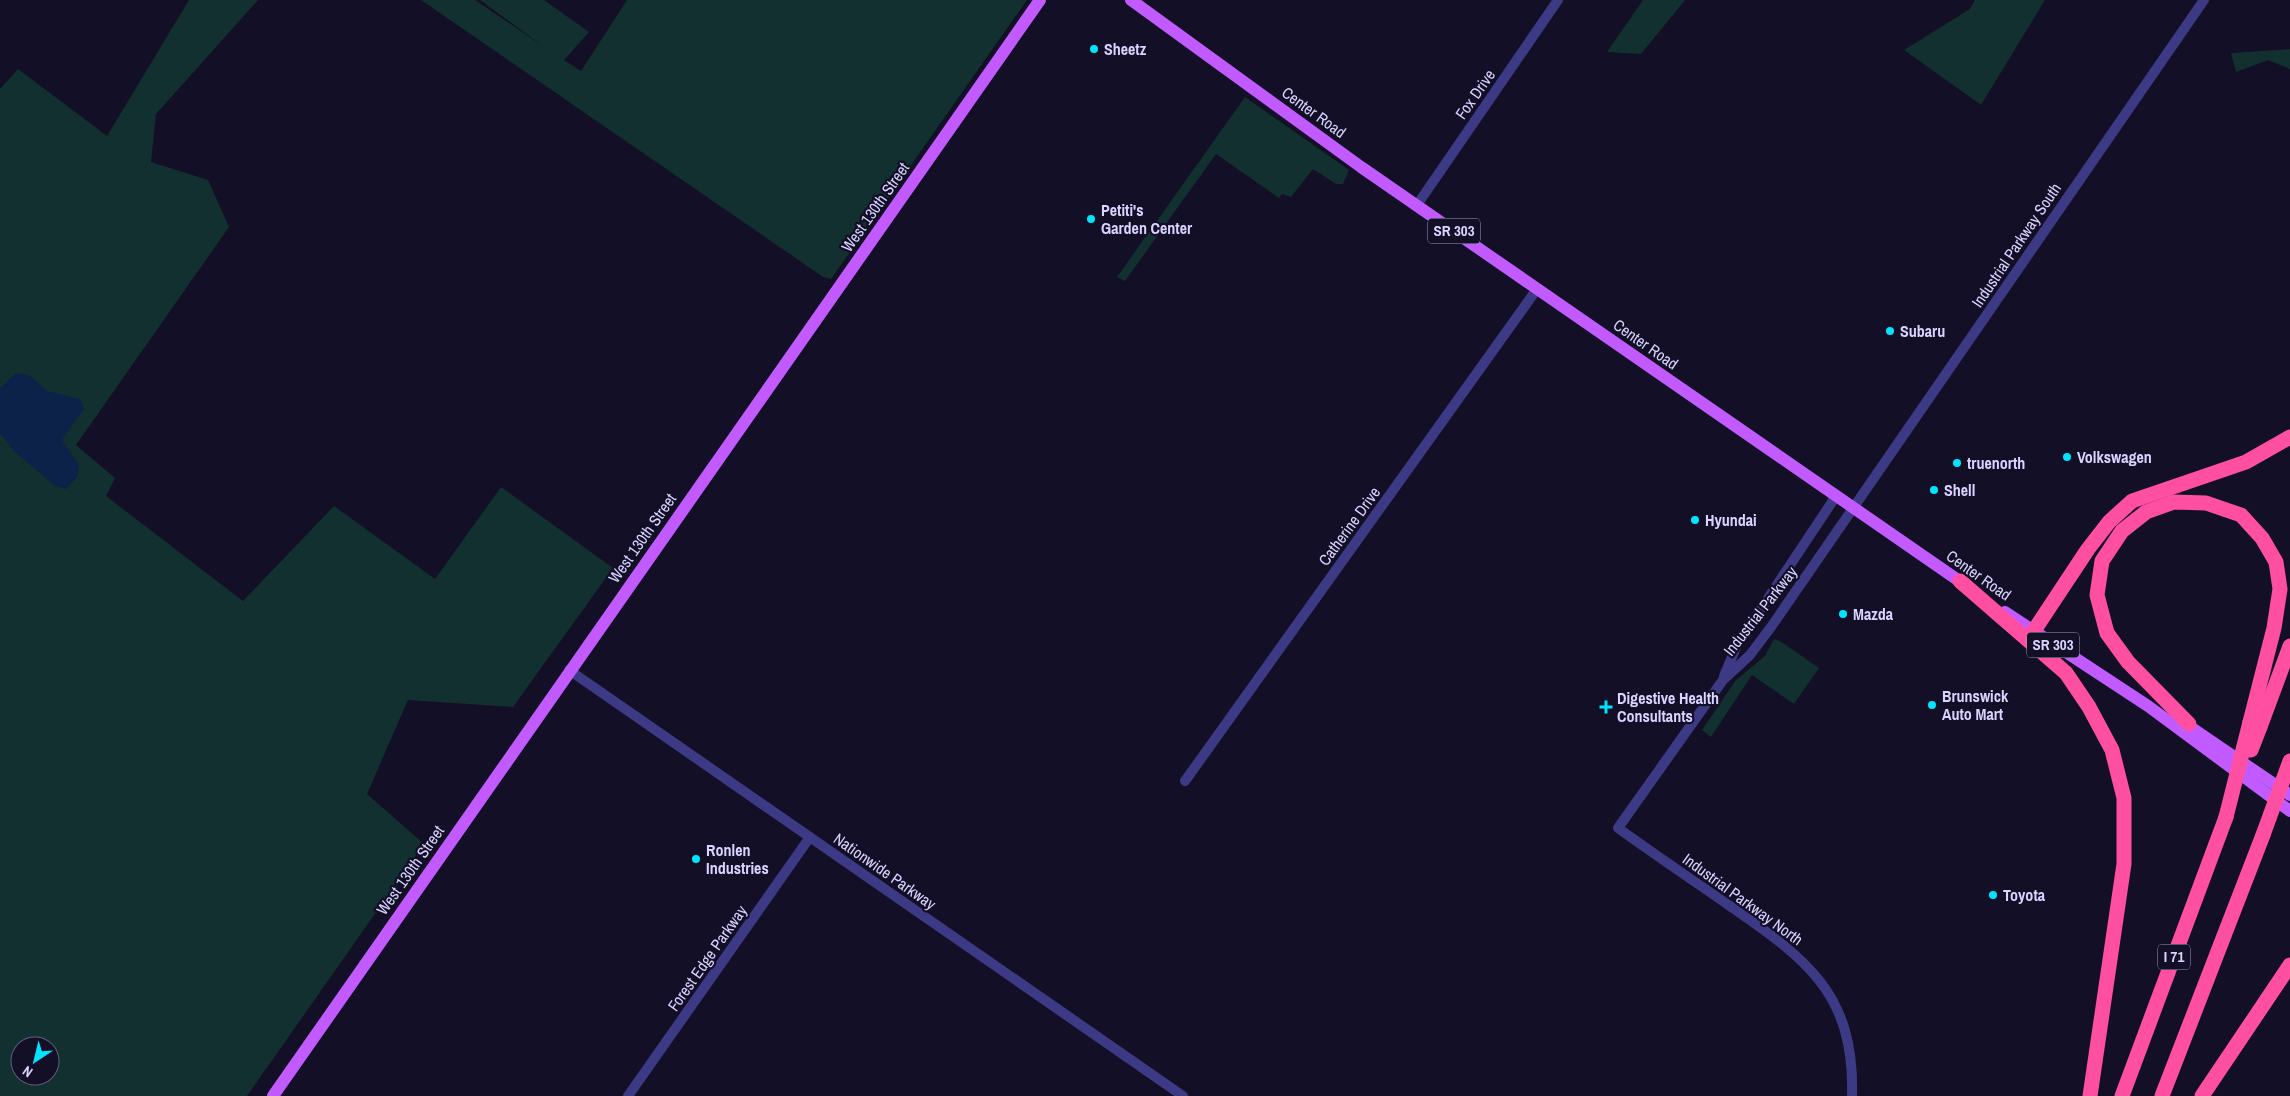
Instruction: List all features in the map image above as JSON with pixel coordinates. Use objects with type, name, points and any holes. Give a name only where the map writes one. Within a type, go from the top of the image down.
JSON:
[{"type":"highway","points":[[2033,632],[2088,549],[2109,522],[2132,501],[2246,462],[2290,437]]},
{"type":"highway","points":[[2189,724],[2128,662],[2107,633],[2097,595],[2102,561],[2122,531],[2146,512],[2174,502],[2206,503],[2241,514],[2262,538],[2276,562],[2280,589],[2255,725]]},
{"type":"highway","points":[[1960,581],[2066,673],[2089,707],[2112,750],[2124,798],[2124,864],[2090,1096]]},
{"type":"highway","points":[[2255,725],[2290,646]]},
{"type":"highway","name":"I 71","points":[[2122,1096],[2226,817],[2255,725]]},
{"type":"highway","name":"I 71","points":[[2162,1096],[2290,761]]},
{"type":"highway","points":[[2202,1096],[2290,965]]},
{"type":"highway","points":[[2246,1031],[2290,976]]},
{"type":"main road","name":"West 130th Street","points":[[272,1096],[1040,0]]},
{"type":"main road","name":"Center Road","points":[[1131,0],[1417,205],[1853,508],[2033,632],[2148,706],[2290,811]]},
{"type":"main road","name":"Center Road","points":[[2148,706],[2189,724],[2290,795]]},
{"type":"street","name":"Fox Drive","points":[[1417,205],[1558,0]]},
{"type":"street","name":"Industrial Parkway South","points":[[1853,508],[2204,0]]},
{"type":"street","name":"Catherine Drive","points":[[1185,781],[1537,288]]},
{"type":"street","points":[[1723,680],[1737,645],[1836,496]]},
{"type":"street","name":"Industrial Parkway","points":[[1618,828],[1723,680],[1750,654],[1771,626],[1853,508]]},
{"type":"street","name":"Nationwide Parkway","points":[[570,670],[1183,1096]]},
{"type":"street","name":"Industrial Parkway North","points":[[1618,828],[1780,941],[1806,963],[1825,987],[1843,1024],[1853,1061],[1852,1096]]},
{"type":"street","name":"Forest Edge Parkway","points":[[628,1096],[810,837]]},
{"type":"green space","points":[[189,0],[258,0],[156,114],[151,162],[208,180],[229,227],[76,445],[115,478],[106,496],[243,601],[334,506],[435,579],[501,487],[613,568],[513,707],[408,700],[367,794],[424,844],[247,1096],[0,1096],[0,89],[18,69],[107,136]]},
{"type":"green space","points":[[421,0],[475,0],[543,46],[480,0],[544,0],[589,32],[564,60],[581,71],[627,0],[1027,0],[831,279],[823,277]]},
{"type":"green space","points":[[1643,0],[1685,0],[1641,54],[1607,52]]},
{"type":"green space","points":[[1975,0],[2045,0],[1981,105],[1904,50],[1970,9]]},
{"type":"green space","points":[[2290,49],[2290,69],[2268,60],[2236,72],[2231,53]]},
{"type":"green space","points":[[1245,97],[1349,170],[1343,184],[1336,184],[1313,169],[1291,197],[1282,194],[1279,198],[1216,154],[1125,281],[1117,277]]},
{"type":"green space","points":[[1774,639],[1780,641],[1819,668],[1794,704],[1752,675],[1711,737],[1702,730],[1736,680],[1765,656]]},
{"type":"water","points":[[16,373],[29,375],[47,391],[80,399],[84,409],[62,440],[79,464],[78,476],[66,489],[55,486],[14,451],[0,433],[0,388]]},
{"type":"place","name":"Sheetz","points":[[1094,49]]},
{"type":"place","name":"Petiti's Garden Center","points":[[1091,219]]},
{"type":"place","name":"Subaru","points":[[1890,331]]},
{"type":"place","name":"Volkswagen","points":[[2067,457]]},
{"type":"place","name":"truenorth","points":[[1957,463]]},
{"type":"place","name":"Shell","points":[[1934,490]]},
{"type":"place","name":"Hyundai","points":[[1695,520]]},
{"type":"place","name":"Mazda","points":[[1843,614]]},
{"type":"place","name":"Brunswick Auto Mart","points":[[1932,705]]},
{"type":"place","name":"Digestive Health Consultants","points":[[1606,707]]},
{"type":"place","name":"Ronlen Industries","points":[[696,859]]},
{"type":"place","name":"Toyota","points":[[1993,895]]}]
